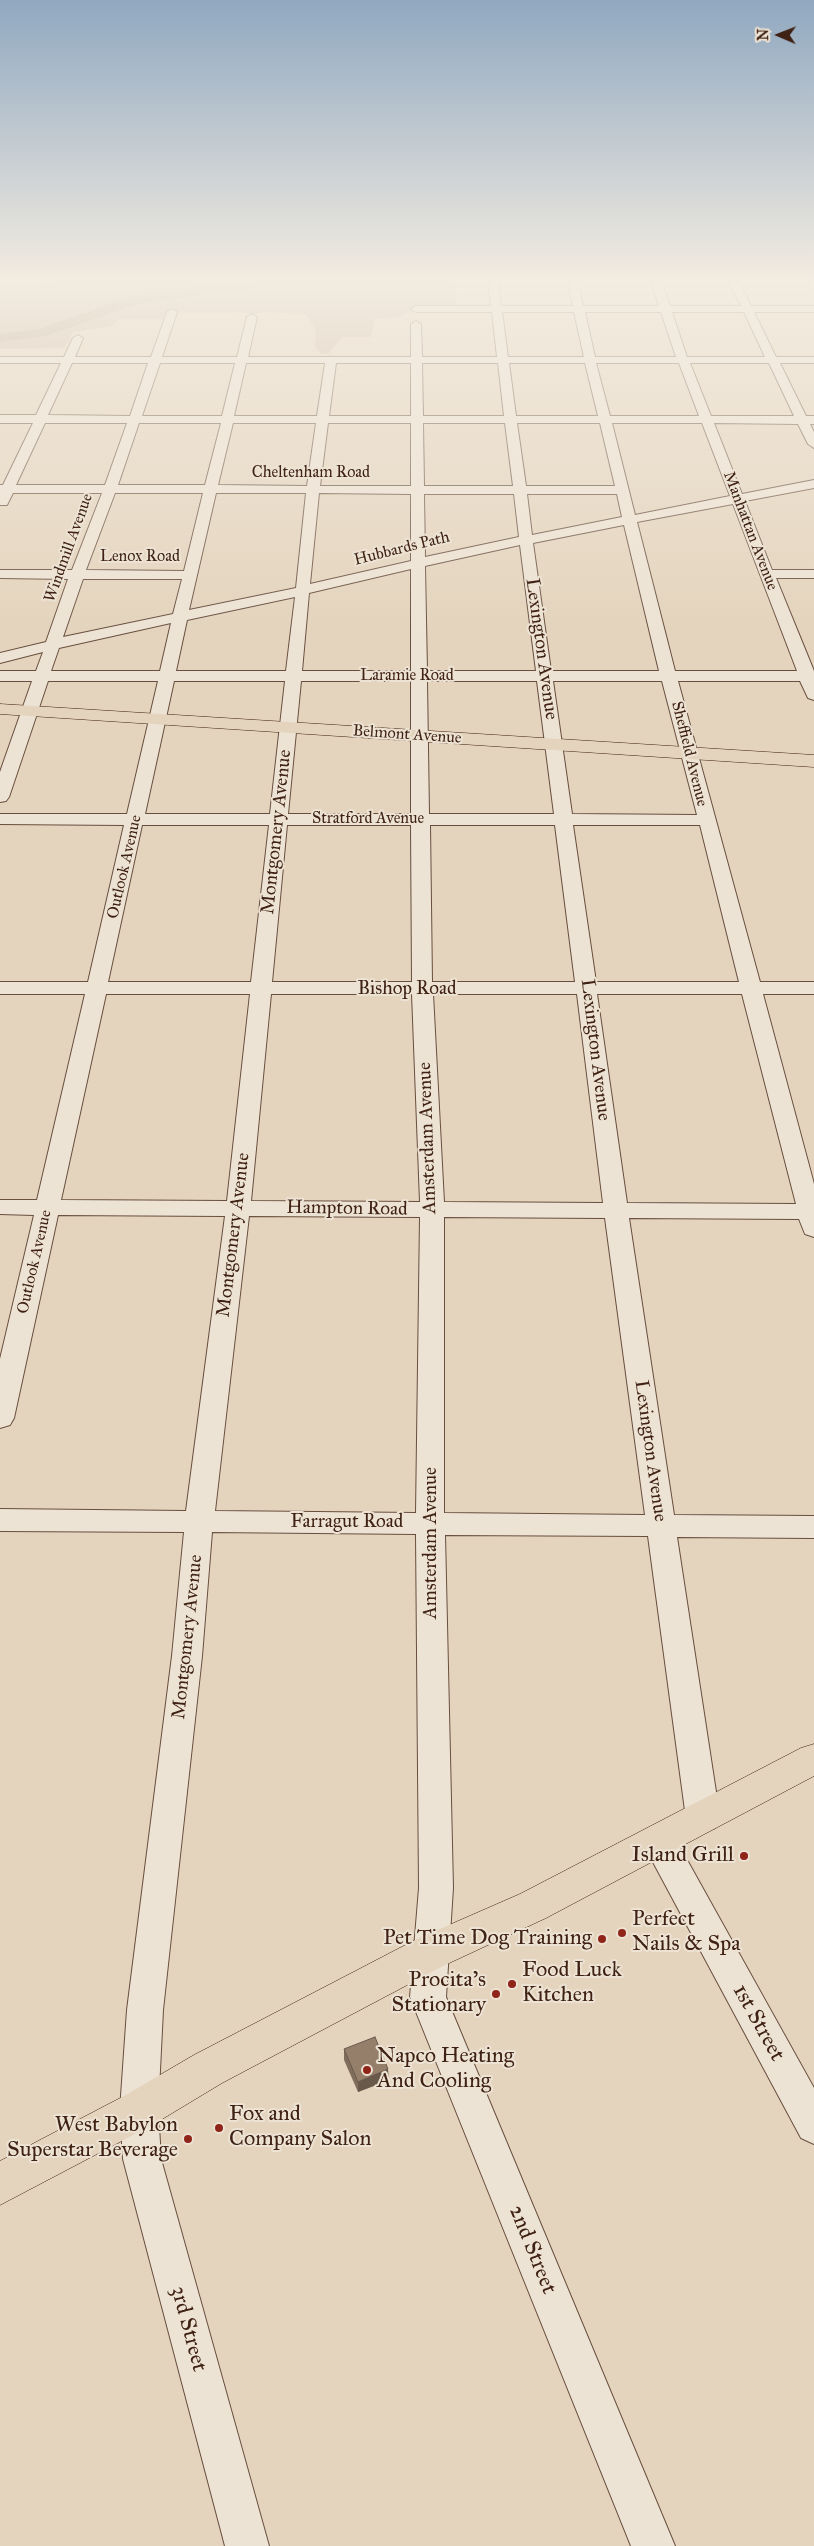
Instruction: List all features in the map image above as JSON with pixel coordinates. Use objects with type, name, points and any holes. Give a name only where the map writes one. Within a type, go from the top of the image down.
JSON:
[{"type":"main road","name":"Belmont Avenue","points":[[0,709],[814,760]]},
{"type":"main road","points":[[0,2184],[139,2110],[208,2069],[431,1952],[533,1906],[814,1759]]},
{"type":"street","points":[[0,506],[4,489],[51,397]]},
{"type":"street","name":"Windmill Avenue","points":[[0,797],[77,574],[110,489],[142,397]]},
{"type":"street","name":"Outlook Avenue","points":[[0,1418],[190,575],[233,397]]},
{"type":"street","name":"Montgomery Avenue","points":[[139,2110],[145,2010],[187,1656],[199,1521],[238,1208],[312,490],[326,397]]},
{"type":"street","name":"Amsterdam Avenue","points":[[417,397],[418,735],[422,989],[432,1210],[430,1523],[436,1888],[431,1952]]},
{"type":"street","name":"Lexington Avenue","points":[[509,397],[519,490],[588,988],[616,1211],[703,1818]]},
{"type":"street","name":"Sheffield Avenue","points":[[599,397],[706,820],[813,1218]]},
{"type":"street","name":"Manhattan Avenue","points":[[698,397],[767,574],[810,676],[814,695]]},
{"type":"street","points":[[794,397],[808,420],[814,444]]},
{"type":"street","points":[[0,419],[808,420]]},
{"type":"street","name":"Hubbards Path","points":[[0,658],[53,644],[303,591],[418,563],[814,484]]},
{"type":"street","name":"Cheltenham Road","points":[[4,489],[622,490]]},
{"type":"street","name":"Lenox Road","points":[[0,574],[190,575]]},
{"type":"street","points":[[767,574],[814,574]]},
{"type":"street","name":"Laramie Road","points":[[0,676],[810,676]]},
{"type":"street","name":"Stratford Avenue","points":[[0,819],[706,820]]},
{"type":"street","name":"Bishop Road","points":[[0,988],[814,988]]},
{"type":"street","name":"Hampton Road","points":[[0,1207],[616,1211],[813,1218]]},
{"type":"street","name":"Farragut Road","points":[[0,1520],[814,1526]]},
{"type":"street","name":"1st Street","points":[[659,1841],[814,2126]]},
{"type":"street","name":"2nd Street","points":[[431,1952],[428,1998],[654,2546]]},
{"type":"street","name":"3rd Street","points":[[139,2110],[142,2159],[247,2546]]},
{"type":"building","name":"Napco Heating And Cooling","points":[[375,2037],[388,2069],[358,2082],[344,2049]]},
{"type":"place","name":"Island Grill","points":[[744,1856]]},
{"type":"place","name":"Perfect Nails & Spa","points":[[622,1933]]},
{"type":"place","name":"Pet Time Dog Training","points":[[602,1939]]},
{"type":"place","name":"Food Luck Kitchen","points":[[512,1984]]},
{"type":"place","name":"Procita's Stationary","points":[[496,1994]]},
{"type":"place","name":"Napco Heating And Cooling","points":[[367,2070]]},
{"type":"place","name":"Fox and Company Salon","points":[[219,2128]]},
{"type":"place","name":"West Babylon Superstar Beverage","points":[[188,2139]]}]
